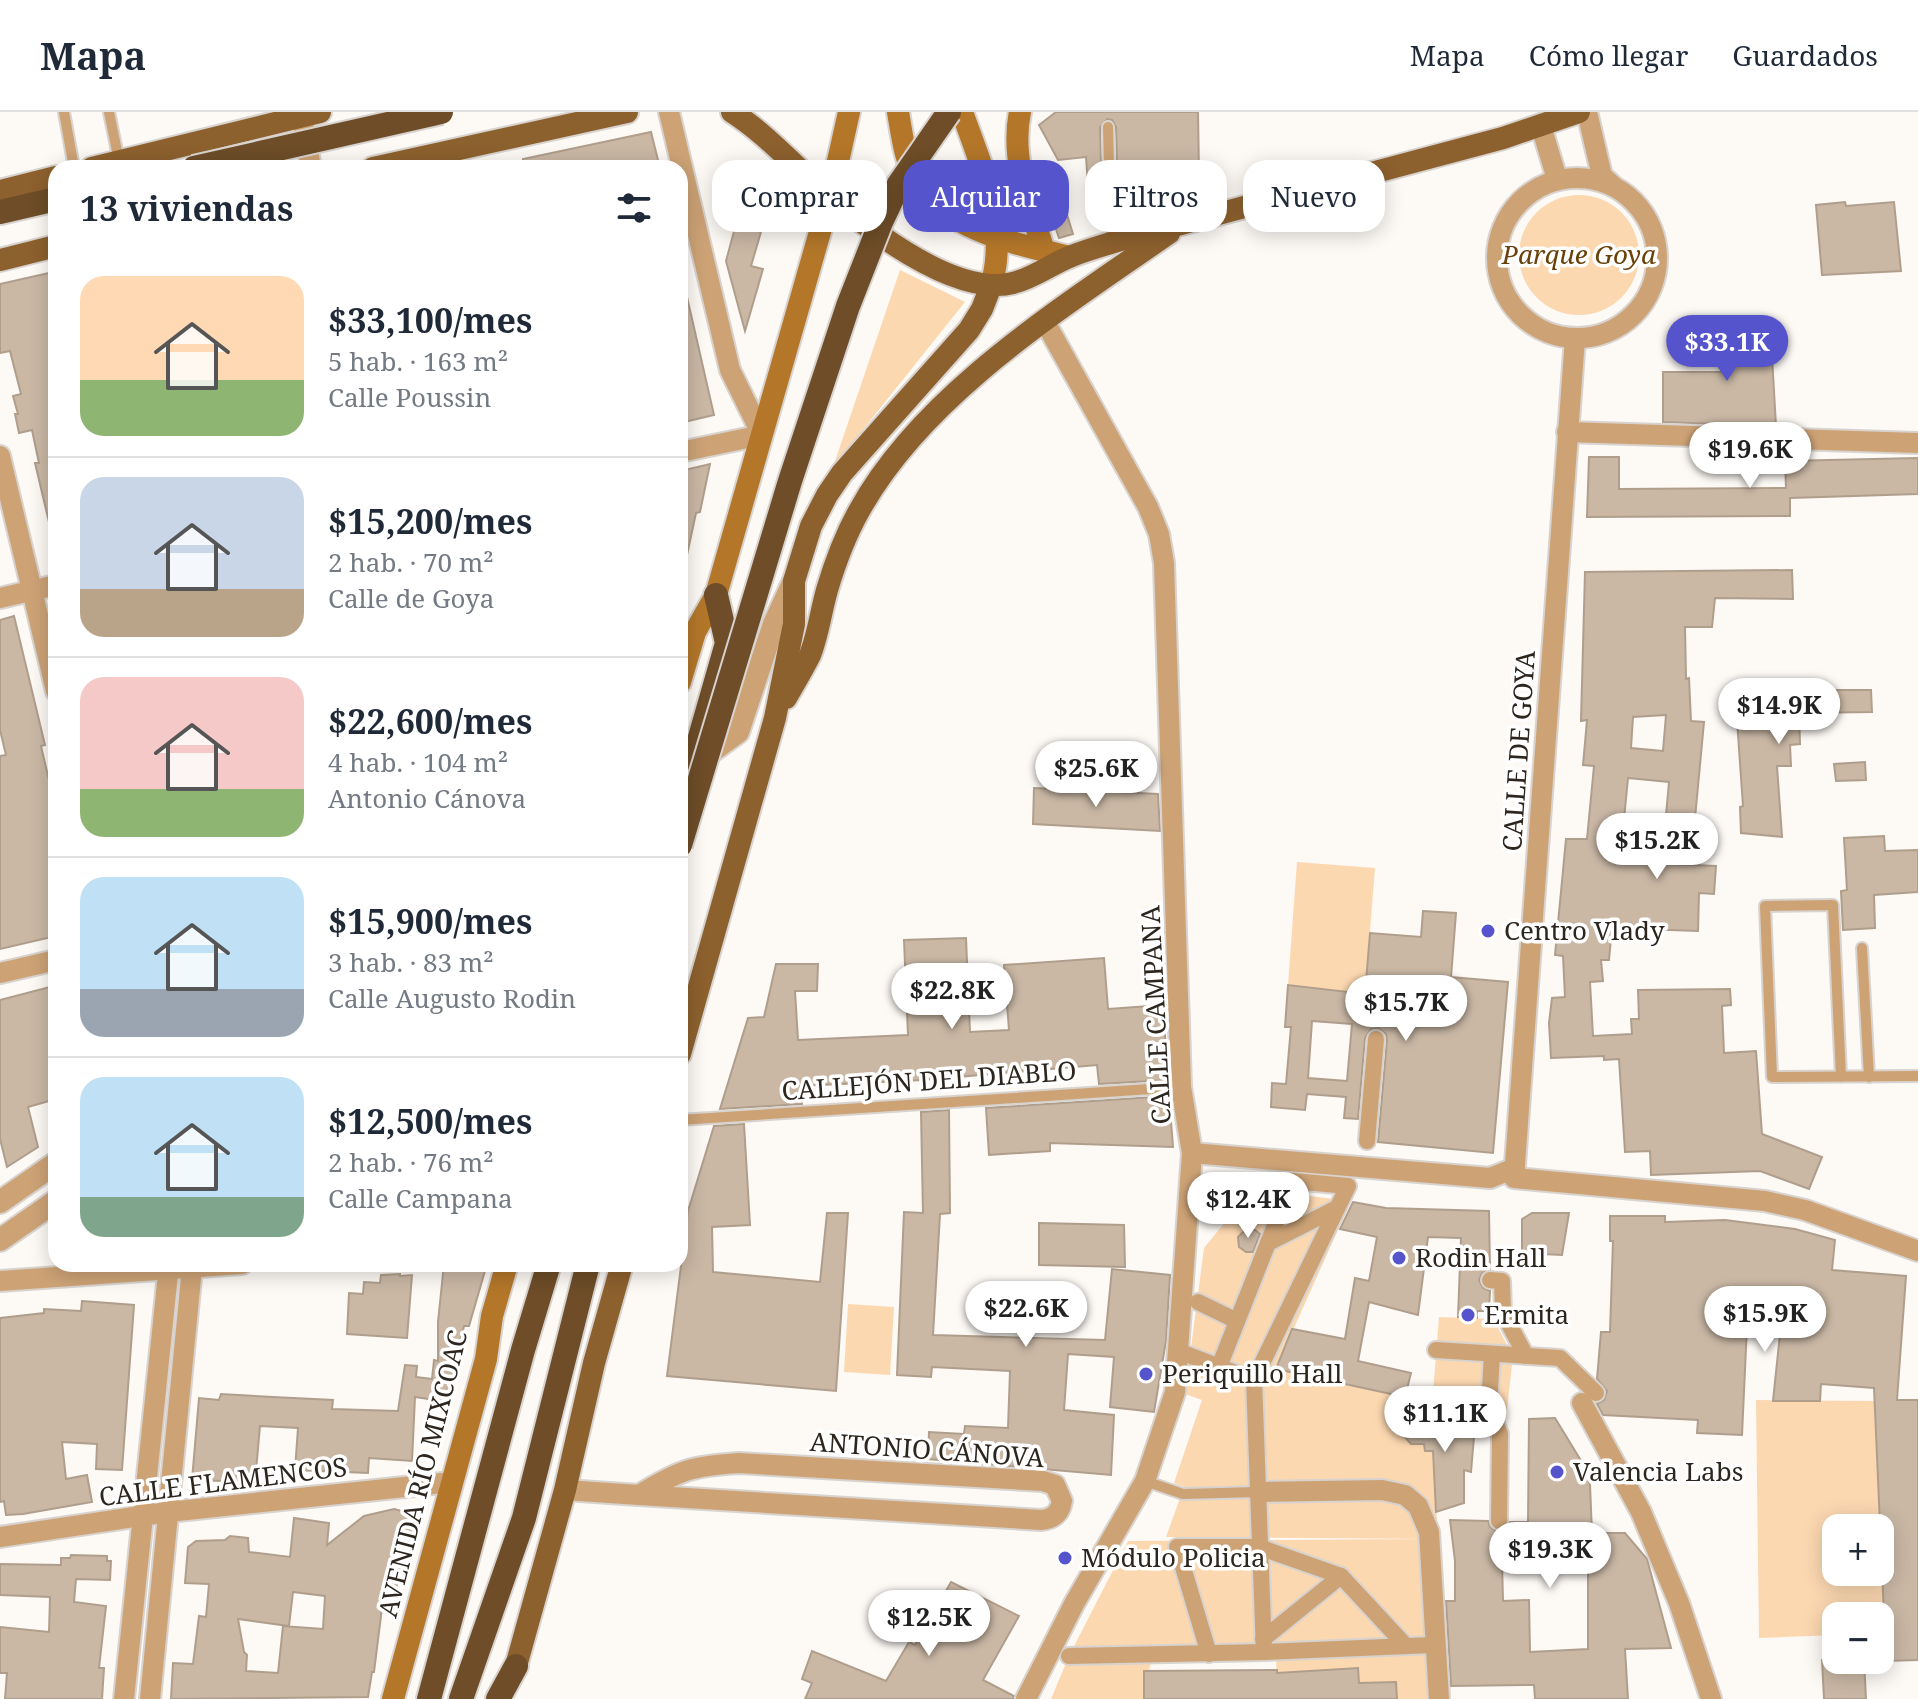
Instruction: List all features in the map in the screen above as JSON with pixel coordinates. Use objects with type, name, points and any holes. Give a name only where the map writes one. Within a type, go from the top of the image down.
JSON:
[{"type":"highway","points":[[229,160],[441,112]]},
{"type":"highway","points":[[688,819],[790,481],[848,306],[899,184],[949,112]]},
{"type":"highway","points":[[0,212],[48,201]]},
{"type":"highway","points":[[688,764],[727,643],[716,595]]},
{"type":"highway","points":[[429,1699],[547,1272]]},
{"type":"highway","points":[[461,1699],[524,1518],[586,1272]]},
{"type":"highway","points":[[498,1699],[516,1666]]},
{"type":"main road","points":[[409,160],[627,112]]},
{"type":"main road","points":[[732,112],[789,160]]},
{"type":"main road","points":[[838,160],[849,112]]},
{"type":"main road","points":[[898,112],[909,162],[917,182],[929,197],[952,216],[998,237],[1069,257]]},
{"type":"main road","points":[[688,1026],[775,718],[794,624],[794,581],[811,526],[842,473],[959,342],[982,309],[991,286],[998,237],[991,198],[962,112]]},
{"type":"main road","points":[[1020,112],[1017,140],[1020,167],[1044,251]]},
{"type":"main road","points":[[1227,212],[1541,126],[1579,112]]},
{"type":"main road","points":[[123,160],[307,113]]},
{"type":"main road","points":[[0,191],[48,179]]},
{"type":"main road","points":[[688,655],[695,632],[716,595],[820,232]]},
{"type":"main road","points":[[880,232],[915,256],[957,278],[991,286],[1014,283],[1069,257],[1153,232]]},
{"type":"main road","points":[[775,718],[810,654],[844,542],[859,510],[878,481],[922,427],[976,376],[1170,232]]},
{"type":"main road","points":[[0,260],[48,248]]},
{"type":"main road","name":"AVENIDA RÍO MIXCOAC","points":[[393,1699],[486,1359],[492,1316],[505,1272]]},
{"type":"main road","points":[[514,1699],[516,1666],[565,1490],[594,1363],[620,1272]]},
{"type":"street","points":[[669,112],[680,160]]},
{"type":"street","points":[[1587,112],[1602,176],[1634,201],[1650,225],[1657,252],[1654,280],[1642,305],[1622,325],[1597,336],[1575,338],[1553,335],[1525,319],[1505,294],[1497,263],[1497,247],[1508,216],[1530,192],[1557,179],[1579,177],[1612,185]]},
{"type":"street","points":[[307,113],[310,160]]},
{"type":"street","points":[[1541,126],[1557,179]]},
{"type":"street","points":[[688,192],[730,370],[762,435],[688,450]]},
{"type":"street","name":"CALLE CAMPANA","points":[[1026,1699],[1074,1604],[1145,1481],[1175,1392],[1192,1153],[1181,1087],[1162,548],[1148,507],[1045,322]]},
{"type":"street","name":"CALLE DE GOYA","points":[[1515,1168],[1575,338]]},
{"type":"street","points":[[1567,432],[1918,443]]},
{"type":"street","points":[[0,456],[48,657]]},
{"type":"street","points":[[688,769],[738,732],[774,624],[794,581]]},
{"type":"street","points":[[0,598],[48,587]]},
{"type":"street","points":[[0,973],[48,962]]},
{"type":"street","points":[[1367,1141],[1376,1039]]},
{"type":"street","points":[[1192,1153],[1490,1178],[1515,1168],[1514,1178],[1747,1199],[1785,1205],[1918,1251]]},
{"type":"street","points":[[0,1202],[48,1169]]},
{"type":"street","points":[[1219,1367],[1293,1181],[1348,1186],[1254,1380],[1264,1645]]},
{"type":"street","points":[[0,1240],[48,1207]]},
{"type":"street","points":[[1268,1243],[1337,1208]]},
{"type":"street","points":[[0,1281],[108,1272]]},
{"type":"street","points":[[124,1699],[167,1272]]},
{"type":"street","points":[[150,1699],[190,1272]]},
{"type":"street","points":[[1490,1280],[1502,1281],[1503,1313],[1526,1356]]},
{"type":"street","points":[[1198,1302],[1237,1321]]},
{"type":"street","points":[[1436,1350],[1560,1358],[1589,1398],[1641,1512],[1679,1603],[1711,1699]]},
{"type":"street","points":[[1178,1351],[1254,1380]]},
{"type":"street","points":[[1492,1354],[1489,1408],[1500,1434],[1499,1521]]},
{"type":"street","name":"ANTONIO CÁNOVA","points":[[565,1490],[639,1495],[1041,1520],[1053,1517],[1062,1501],[1055,1485],[1043,1481],[739,1463],[706,1465],[676,1472],[639,1495]]},
{"type":"street","name":"CALLE FLAMENCOS","points":[[0,1537],[168,1512],[452,1482]]},
{"type":"street","points":[[1258,1492],[1382,1490],[1405,1495],[1418,1506],[1429,1532],[1439,1699]]},
{"type":"street","points":[[1209,1654],[1177,1547],[1259,1547],[1341,1576],[1406,1646]]},
{"type":"street","points":[[1264,1645],[1341,1576]]},
{"type":"street","points":[[1069,1656],[1209,1654],[1264,1645],[1433,1645]]},
{"type":"lane","points":[[64,112],[73,160]]},
{"type":"lane","points":[[109,112],[119,160]]},
{"type":"lane","points":[[1108,127],[1111,243]]},
{"type":"lane","points":[[1841,1077],[1833,905],[1765,906],[1772,1077],[1841,1077],[1869,1077],[1918,1076]]},
{"type":"lane","points":[[1862,948],[1869,1077]]},
{"type":"lane","name":"CALLEJÓN DEL DIABLO","points":[[688,1119],[1181,1087]]},
{"type":"lane","points":[[1145,1481],[1183,1494],[1258,1492]]},
{"type":"green space","name":"Parque Goya","points":[[1579,195],[1602,199],[1622,212],[1635,232],[1639,255],[1635,278],[1622,298],[1602,311],[1579,315],[1556,311],[1536,298],[1523,278],[1519,255],[1523,232],[1536,212],[1556,199]]},
{"type":"green space","points":[[900,270],[965,302],[833,467]]},
{"type":"green space","points":[[1297,862],[1375,868],[1365,994],[1288,985]]},
{"type":"green space","points":[[1252,1189],[1351,1201],[1276,1368],[1431,1402],[1438,1539],[1166,1537],[1184,1487],[1174,1483],[1202,1400],[1185,1394],[1204,1248]]},
{"type":"green space","points":[[848,1304],[894,1307],[890,1375],[844,1372]]},
{"type":"green space","points":[[1439,1317],[1493,1319],[1513,1356],[1507,1409],[1481,1408],[1479,1421],[1438,1416],[1436,1394],[1433,1393]]},
{"type":"green space","points":[[1756,1400],[1874,1401],[1879,1514],[1822,1514],[1822,1586],[1883,1586],[1884,1602],[1822,1602],[1822,1636],[1759,1638]]},
{"type":"green space","points":[[1426,1539],[1436,1699],[1277,1699],[1276,1650],[1153,1651],[1144,1699],[1051,1699],[1069,1656],[1128,1541]]},
{"type":"building","points":[[1056,112],[1198,112],[1199,160],[1117,160],[1116,127],[1112,120],[1107,119],[1100,127],[1101,160],[1086,160],[1086,157],[1058,160],[1039,125]]},
{"type":"building","points":[[651,132],[658,160],[523,160]]},
{"type":"building","points":[[1845,202],[1846,206],[1894,202],[1901,271],[1822,275],[1816,205]]},
{"type":"building","points":[[1069,221],[1073,234],[1059,238],[1057,232],[1069,232]]},
{"type":"building","points":[[734,232],[761,232],[751,266],[763,269],[745,331],[726,261]]},
{"type":"building","points":[[48,273],[48,518],[35,463],[39,463],[32,430],[19,433],[13,396],[21,394],[10,351],[0,353],[0,284]]},
{"type":"building","points":[[688,301],[714,415],[688,421]]},
{"type":"building","points":[[1770,322],[1776,426],[1663,422],[1663,372],[1723,372],[1720,325]]},
{"type":"building","points":[[1589,457],[1619,457],[1619,489],[1786,488],[1785,461],[1918,458],[1918,494],[1790,498],[1790,516],[1587,517]]},
{"type":"building","points":[[710,464],[688,550],[688,469]]},
{"type":"building","points":[[1792,570],[1793,599],[1715,598],[1712,627],[1685,627],[1691,721],[1704,722],[1694,829],[1665,826],[1669,782],[1628,778],[1622,840],[1627,841],[1627,856],[1669,858],[1669,864],[1716,866],[1714,894],[1699,893],[1698,931],[1612,928],[1609,960],[1601,960],[1603,981],[1590,982],[1593,1036],[1632,1034],[1631,1019],[1639,1019],[1638,990],[1730,989],[1731,1005],[1722,1006],[1724,1053],[1756,1051],[1762,1134],[1822,1157],[1809,1189],[1760,1171],[1651,1175],[1650,1151],[1625,1152],[1619,1059],[1604,1060],[1604,1056],[1551,1058],[1549,1023],[1552,998],[1565,997],[1563,956],[1555,955],[1566,839],[1587,839],[1594,766],[1583,765],[1587,720],[1581,721],[1585,572]],"holes":[[[1666,715],[1663,751],[1631,748],[1633,717]]]},
{"type":"building","points":[[14,616],[45,745],[41,746],[48,776],[48,938],[0,949],[0,756],[6,755],[0,730],[0,620]]},
{"type":"building","points":[[1871,690],[1872,712],[1799,713],[1800,744],[1790,745],[1791,766],[1777,766],[1782,837],[1741,833],[1740,807],[1743,806],[1737,720],[1749,719],[1747,693]]},
{"type":"building","points":[[1865,762],[1866,780],[1836,781],[1834,764]]},
{"type":"building","points":[[1034,788],[1158,794],[1160,831],[1033,824]]},
{"type":"building","points":[[1884,836],[1885,851],[1918,850],[1918,892],[1874,895],[1875,928],[1843,930],[1841,891],[1847,890],[1844,838]]},
{"type":"building","points":[[1423,911],[1456,913],[1451,977],[1508,982],[1493,1153],[1378,1142],[1387,1040],[1386,1034],[1378,1028],[1371,1029],[1365,1038],[1358,1119],[1344,1118],[1346,1097],[1307,1094],[1305,1110],[1271,1107],[1272,1083],[1286,1084],[1291,1027],[1285,1027],[1288,985],[1365,994],[1370,933],[1421,937]],"holes":[[[1312,1021],[1352,1024],[1347,1081],[1308,1078]]]},
{"type":"building","points":[[966,938],[970,1032],[1009,1030],[1004,965],[1104,958],[1108,1009],[1163,1005],[1168,1080],[1099,1084],[1097,1065],[923,1080],[800,1086],[802,1104],[720,1109],[748,1018],[764,1017],[776,964],[818,964],[817,991],[795,991],[798,1040],[908,1035],[904,940]]},
{"type":"building","points":[[48,988],[48,1101],[28,1107],[38,1147],[7,1167],[0,1139],[0,1000]]},
{"type":"building","points":[[1169,1096],[1173,1147],[1050,1143],[1050,1151],[989,1155],[986,1108]]},
{"type":"building","points":[[949,1110],[950,1213],[940,1214],[933,1335],[1105,1340],[1112,1269],[1170,1275],[1166,1341],[1154,1412],[1110,1407],[1114,1357],[1068,1354],[1064,1410],[1114,1415],[1111,1475],[928,1459],[929,1432],[964,1434],[965,1426],[1008,1428],[1010,1371],[932,1367],[931,1377],[897,1375],[904,1212],[923,1213],[921,1112]]},
{"type":"building","points":[[744,1124],[750,1225],[712,1227],[713,1272],[820,1282],[827,1213],[848,1213],[836,1391],[667,1376],[680,1272],[688,1272],[688,1211],[714,1126]]},
{"type":"building","points":[[1353,1202],[1386,1208],[1489,1211],[1490,1269],[1482,1273],[1479,1280],[1483,1288],[1490,1291],[1489,1311],[1477,1311],[1477,1318],[1458,1317],[1461,1238],[1428,1237],[1418,1315],[1369,1302],[1358,1361],[1411,1373],[1405,1397],[1276,1369],[1292,1329],[1345,1339],[1355,1278],[1369,1281],[1377,1237],[1340,1229]]},
{"type":"building","points":[[1532,1213],[1569,1213],[1562,1255],[1542,1254],[1542,1269],[1522,1269],[1522,1219]]},
{"type":"building","points":[[1610,1216],[1665,1216],[1665,1222],[1725,1220],[1795,1229],[1835,1240],[1832,1270],[1906,1276],[1897,1400],[1918,1400],[1918,1660],[1894,1661],[1894,1602],[1883,1602],[1883,1586],[1894,1586],[1894,1514],[1880,1514],[1874,1388],[1821,1384],[1820,1401],[1773,1401],[1783,1305],[1748,1304],[1742,1435],[1697,1433],[1698,1420],[1603,1415],[1597,1404],[1604,1400],[1607,1391],[1597,1379],[1601,1332],[1610,1332],[1613,1241],[1610,1241]]},
{"type":"building","points":[[1039,1223],[1124,1225],[1125,1267],[1039,1265]]},
{"type":"building","points":[[1245,1230],[1255,1230],[1260,1234],[1253,1252],[1239,1247],[1238,1237]]},
{"type":"building","points":[[443,1272],[485,1272],[469,1326],[464,1326],[443,1410],[435,1408],[435,1400],[415,1397],[412,1461],[369,1458],[368,1473],[295,1470],[298,1428],[260,1426],[255,1482],[192,1480],[199,1398],[219,1400],[221,1394],[333,1400],[332,1409],[398,1411],[405,1365],[417,1366],[416,1377],[432,1379],[434,1360],[438,1361]]},
{"type":"building","points":[[381,1275],[412,1275],[407,1338],[347,1334],[349,1293],[363,1294],[364,1282],[380,1283]]},
{"type":"building","points":[[82,1301],[134,1305],[122,1470],[96,1469],[97,1444],[62,1442],[66,1479],[87,1475],[92,1502],[6,1515],[4,1501],[0,1502],[0,1318],[44,1313],[44,1309],[81,1311]]},
{"type":"building","points":[[1426,1402],[1426,1417],[1475,1425],[1471,1472],[1464,1470],[1464,1503],[1436,1512],[1433,1451],[1425,1451],[1424,1444],[1411,1444],[1403,1435],[1404,1429]]},
{"type":"building","points":[[1555,1418],[1580,1459],[1590,1485],[1592,1533],[1625,1533],[1647,1559],[1671,1648],[1625,1649],[1628,1699],[1535,1699],[1534,1685],[1451,1686],[1446,1601],[1455,1601],[1455,1561],[1450,1520],[1488,1521],[1490,1527],[1498,1532],[1505,1530],[1510,1522],[1528,1522],[1529,1419]],"holes":[[[1588,1560],[1588,1649],[1530,1652],[1529,1600],[1503,1601],[1502,1561]]]},
{"type":"building","points":[[394,1509],[416,1515],[406,1559],[402,1558],[392,1611],[382,1608],[368,1697],[171,1699],[173,1663],[193,1664],[199,1616],[206,1617],[209,1584],[185,1583],[188,1547],[196,1541],[225,1540],[230,1536],[248,1538],[249,1552],[290,1557],[294,1518],[329,1523],[327,1545],[364,1516]],"holes":[[[293,1592],[325,1596],[323,1629],[283,1626],[278,1673],[246,1671],[247,1655],[238,1619],[289,1626]]]},
{"type":"building","points":[[71,1555],[107,1556],[107,1561],[111,1561],[110,1580],[76,1579],[74,1602],[106,1606],[99,1668],[104,1668],[102,1699],[5,1699],[7,1673],[0,1673],[0,1627],[49,1632],[50,1597],[0,1595],[0,1564],[61,1565],[61,1558],[70,1558]]},
{"type":"building","points":[[951,1582],[1019,1616],[983,1680],[1014,1696],[1013,1699],[805,1699],[812,1683],[802,1679],[812,1651],[886,1681],[909,1642],[915,1645]]},
{"type":"building","points":[[1358,1668],[1359,1683],[1396,1682],[1397,1699],[1144,1699],[1144,1671],[1277,1670],[1277,1673]]},
{"type":"building","points":[[1823,1674],[1865,1674],[1866,1699],[1824,1699]]},
{"type":"place","name":"Centro Vlady","points":[[1488,931]]},
{"type":"place","name":"Rodin Hall","points":[[1399,1258]]},
{"type":"place","name":"Ermita","points":[[1468,1315]]},
{"type":"place","name":"Periquillo Hall","points":[[1146,1374]]},
{"type":"place","name":"Valencia Labs","points":[[1557,1472]]},
{"type":"place","name":"Módulo Policia","points":[[1065,1558]]}]
